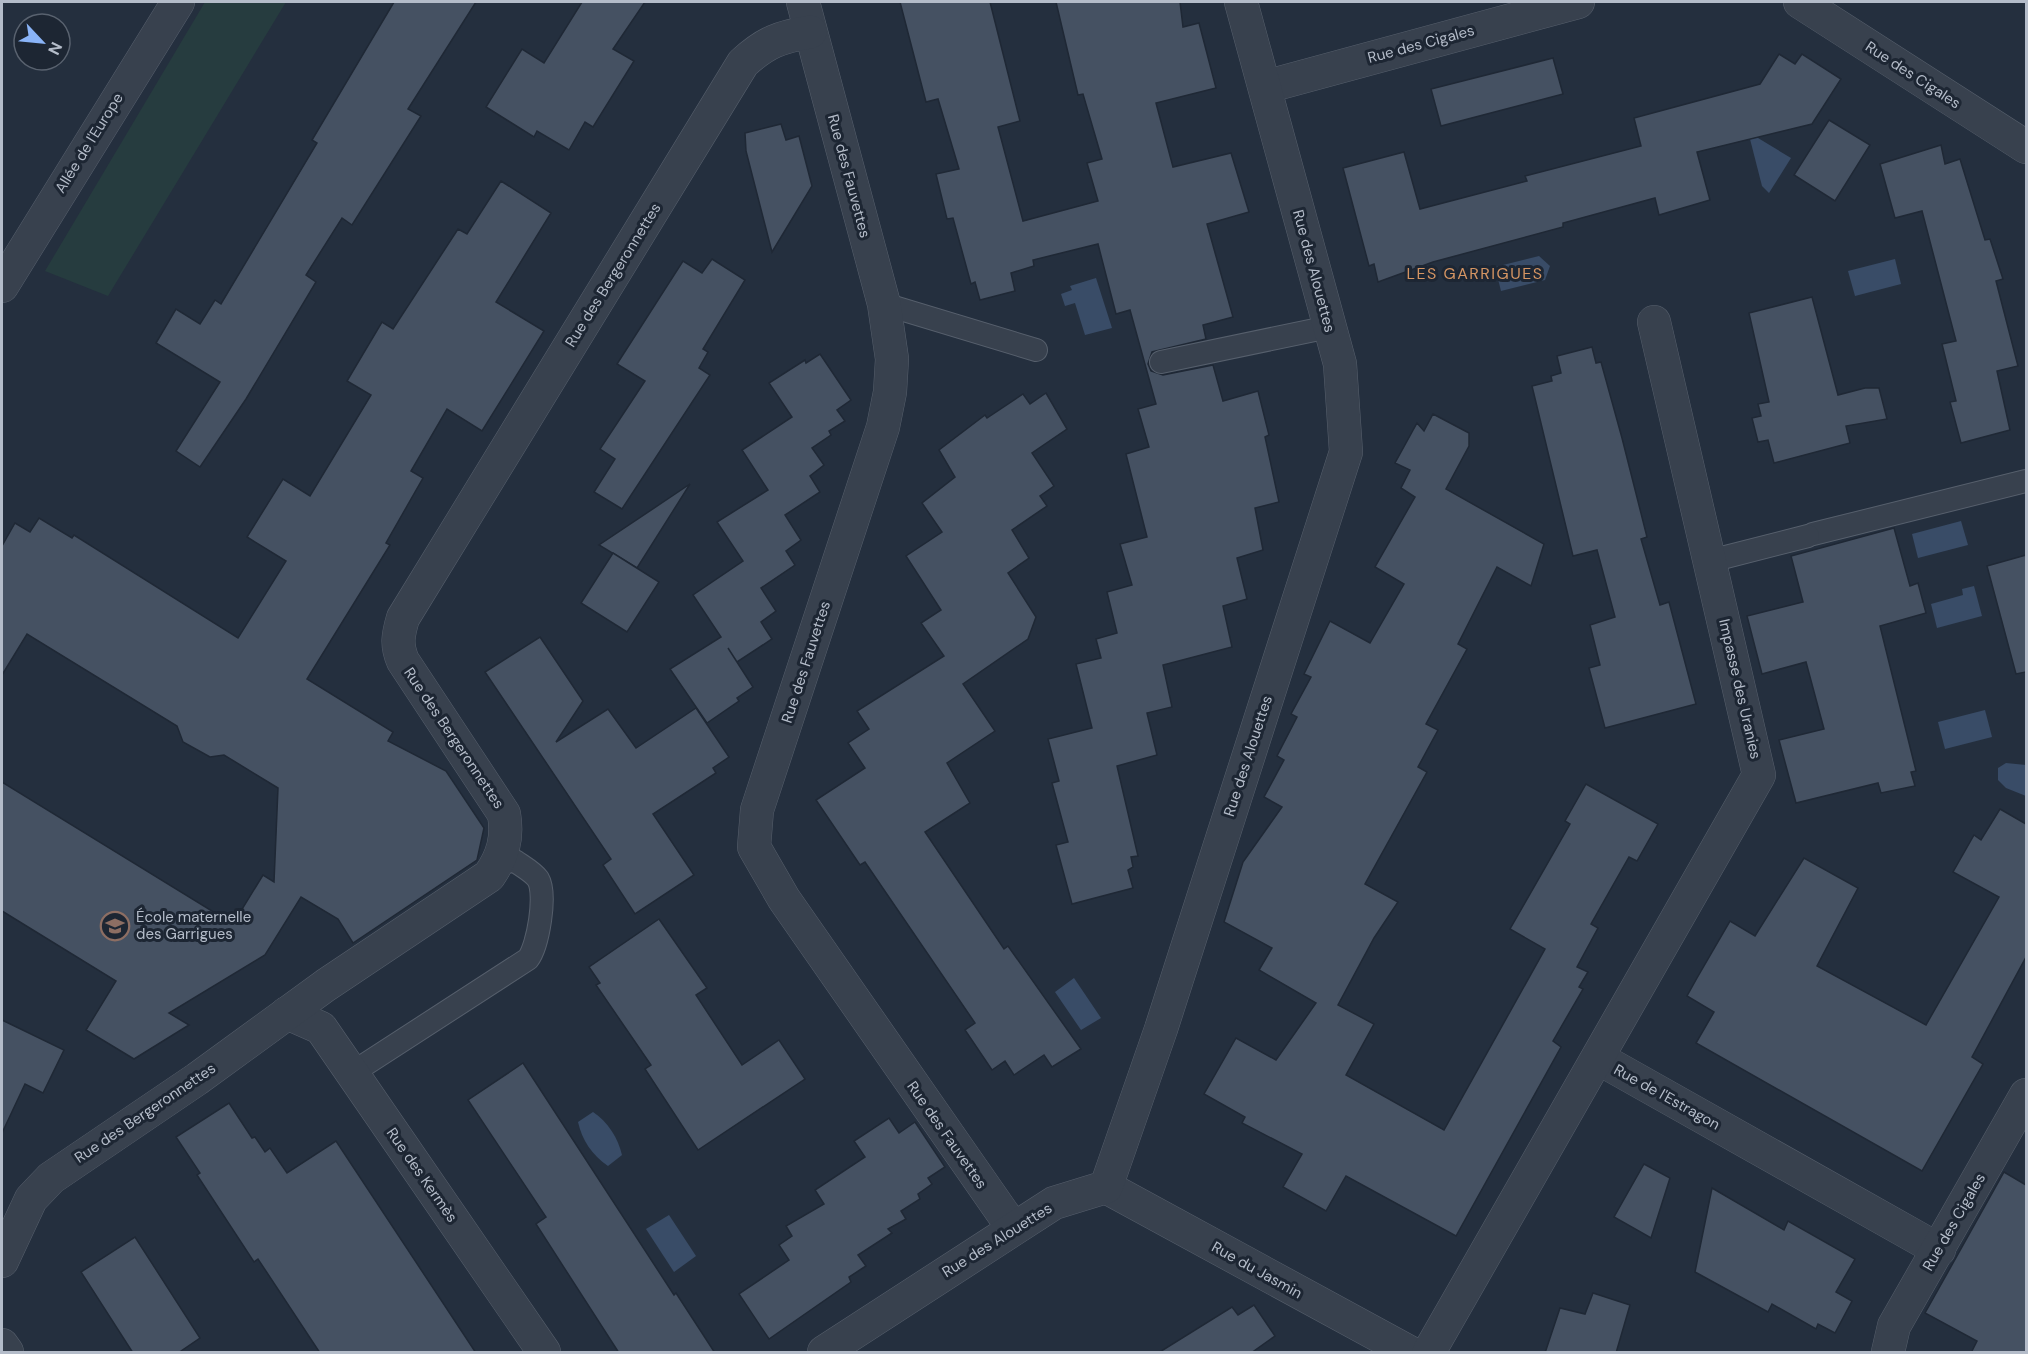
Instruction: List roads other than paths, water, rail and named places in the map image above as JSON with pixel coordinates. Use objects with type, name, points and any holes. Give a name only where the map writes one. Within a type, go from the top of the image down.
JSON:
[{"type":"street","name":"Allée de l'Europe","points":[[2,286],[178,2]]},
{"type":"street","name":"Rue des Alouettes","points":[[824,1353],[1012,1228],[1054,1203],[1106,1187],[1161,1029],[1346,452],[1340,364],[1241,2]]},
{"type":"street","name":"Rue des Cigales","points":[[1264,87],[1578,2]]},
{"type":"street","name":"Rue des Cigales","points":[[1800,2],[2026,147]]},
{"type":"street","name":"Rue des Fauvettes","points":[[807,17],[884,304],[892,358],[890,392],[883,427],[757,810],[754,847],[784,899],[1012,1228]]},
{"type":"street","name":"Rue des Bergeronnettes","points":[[2,1261],[31,1199],[51,1178],[197,1079],[287,1013],[489,876],[499,862],[507,832],[504,814],[403,662],[398,642],[403,618],[743,63],[763,45],[785,36],[807,17]]},
{"type":"street","name":"Impasse des Uranies","points":[[1598,1058],[1759,775],[1654,322]]},
{"type":"street","name":"Rue des Kermès","points":[[287,1013],[321,1028],[544,1353]]},
{"type":"street","name":"Rue de l'Estragon","points":[[1430,1353],[1598,1058],[1939,1250]]},
{"type":"street","name":"Rue des Cigales","points":[[1888,1353],[1894,1326],[2026,1095]]},
{"type":"street","name":"Rue du Jasmin","points":[[1106,1187],[1409,1353]]},
{"type":"street","points":[[2,1345],[7,1353]]},
{"type":"lane","points":[[884,304],[1036,351]]},
{"type":"lane","points":[[1161,362],[1329,327]]},
{"type":"lane","points":[[1710,561],[2026,481]]},
{"type":"lane","points":[[352,1073],[528,959],[534,951],[541,890],[537,879],[515,861],[499,862]]},
{"type":"water","points":[[1753,135],[1791,158],[1769,193],[1762,186],[1750,139]]},
{"type":"water","points":[[1539,256],[1550,266],[1545,280],[1501,291],[1495,267]]},
{"type":"water","points":[[1895,259],[1901,284],[1855,296],[1848,271]]},
{"type":"water","points":[[1096,278],[1112,328],[1085,335],[1075,303],[1065,306],[1061,294],[1072,290],[1070,286]]},
{"type":"water","points":[[1961,521],[1968,545],[1918,558],[1912,534]]},
{"type":"water","points":[[1974,586],[1982,616],[1937,628],[1931,604],[1963,595],[1962,589]]},
{"type":"water","points":[[1985,710],[1992,737],[1945,749],[1938,722]]},
{"type":"water","points":[[2006,763],[2026,765],[2026,796],[2006,788],[1998,780],[1998,768]]},
{"type":"water","points":[[1074,978],[1101,1018],[1081,1030],[1055,992]]},
{"type":"water","points":[[593,1112],[612,1131],[622,1155],[608,1166],[585,1141],[578,1122]]},
{"type":"water","points":[[669,1215],[696,1256],[674,1272],[646,1229]]},
{"type":"place","name":"École maternelle des Garrigues","points":[[115,926]]},
{"type":"district","name":"LES GARRIGUES","points":[[1475,273]]}]
